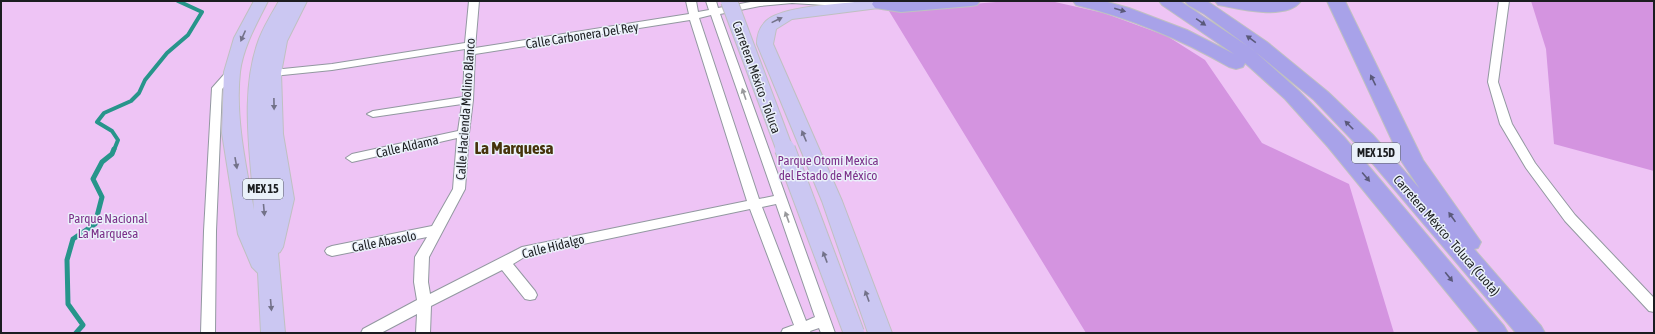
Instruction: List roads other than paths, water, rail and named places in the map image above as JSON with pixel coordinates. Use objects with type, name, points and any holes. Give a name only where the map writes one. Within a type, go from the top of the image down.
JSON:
[{"type":"highway","points":[[874,3],[901,7],[971,1]]},
{"type":"highway","points":[[1082,1],[1103,6],[1159,24],[1210,47],[1264,83],[1336,142]]},
{"type":"highway","name":"Carretera México - Toluca (Cuota)","points":[[1168,1],[1245,53],[1292,95],[1336,142],[1495,333]]},
{"type":"highway","name":"Carretera México - Toluca (Cuota)","points":[[1194,1],[1210,10],[1260,46],[1321,96],[1365,140],[1526,326]]},
{"type":"highway","points":[[1224,1],[1254,7],[1284,5],[1292,1]]},
{"type":"highway","points":[[1336,1],[1413,162],[1526,326]]},
{"type":"main road","points":[[261,1],[242,38],[232,72],[231,132],[248,234],[268,278]]},
{"type":"main road","name":"MEX 15","points":[[273,333],[256,101],[259,71],[267,39],[286,1]]},
{"type":"main road","points":[[268,278],[284,199],[274,134],[273,73],[279,41],[300,1]]},
{"type":"main road","points":[[880,333],[832,201],[765,44],[764,35],[767,27],[774,21],[790,15],[874,3],[902,1]]},
{"type":"main road","name":"Carretera México - Toluca","points":[[718,5],[854,333]]},
{"type":"street","name":"Calle Hacienda Molino Blanco","points":[[423,333],[424,302],[420,282],[422,257],[460,189],[463,133],[468,100],[469,48],[474,1]]},
{"type":"street","points":[[691,1],[694,16],[755,206],[803,331]]},
{"type":"street","name":"Calle Carbonera Del Rey","points":[[273,73],[332,67],[694,16],[718,5],[790,1]]},
{"type":"street","points":[[795,1],[874,3]]},
{"type":"street","points":[[1504,1],[1493,82],[1506,124],[1530,165],[1570,218],[1654,308]]},
{"type":"street","points":[[718,5],[781,199],[826,327],[788,333]]},
{"type":"street","points":[[208,333],[210,230],[217,88],[232,72]]},
{"type":"street","points":[[373,114],[468,100]]},
{"type":"street","name":"Calle Aldama","points":[[352,158],[463,133]]},
{"type":"street","name":"Calle Hidalgo","points":[[368,333],[424,302],[504,263],[522,252],[545,246],[755,206],[781,199]]},
{"type":"street","name":"Calle Abasolo","points":[[332,251],[436,230]]},
{"type":"street","points":[[504,263],[530,295]]},
{"type":"waterway","points":[[114,150],[118,140],[112,131],[97,122],[104,113],[131,101],[139,93],[145,80],[167,53],[188,35],[202,12],[178,1]]},
{"type":"waterway","points":[[76,333],[83,325],[68,304],[67,260],[73,239],[95,224],[102,197],[93,179],[102,162],[112,154],[114,149]]},
{"type":"district","name":"La Marquesa","points":[[514,148]]},
{"type":"park label","name":"Parque Otomí Mexica del Estado de México","points":[[828,168]]},
{"type":"park label","name":"Parque Nacional La Marquesa","points":[[108,226]]}]
